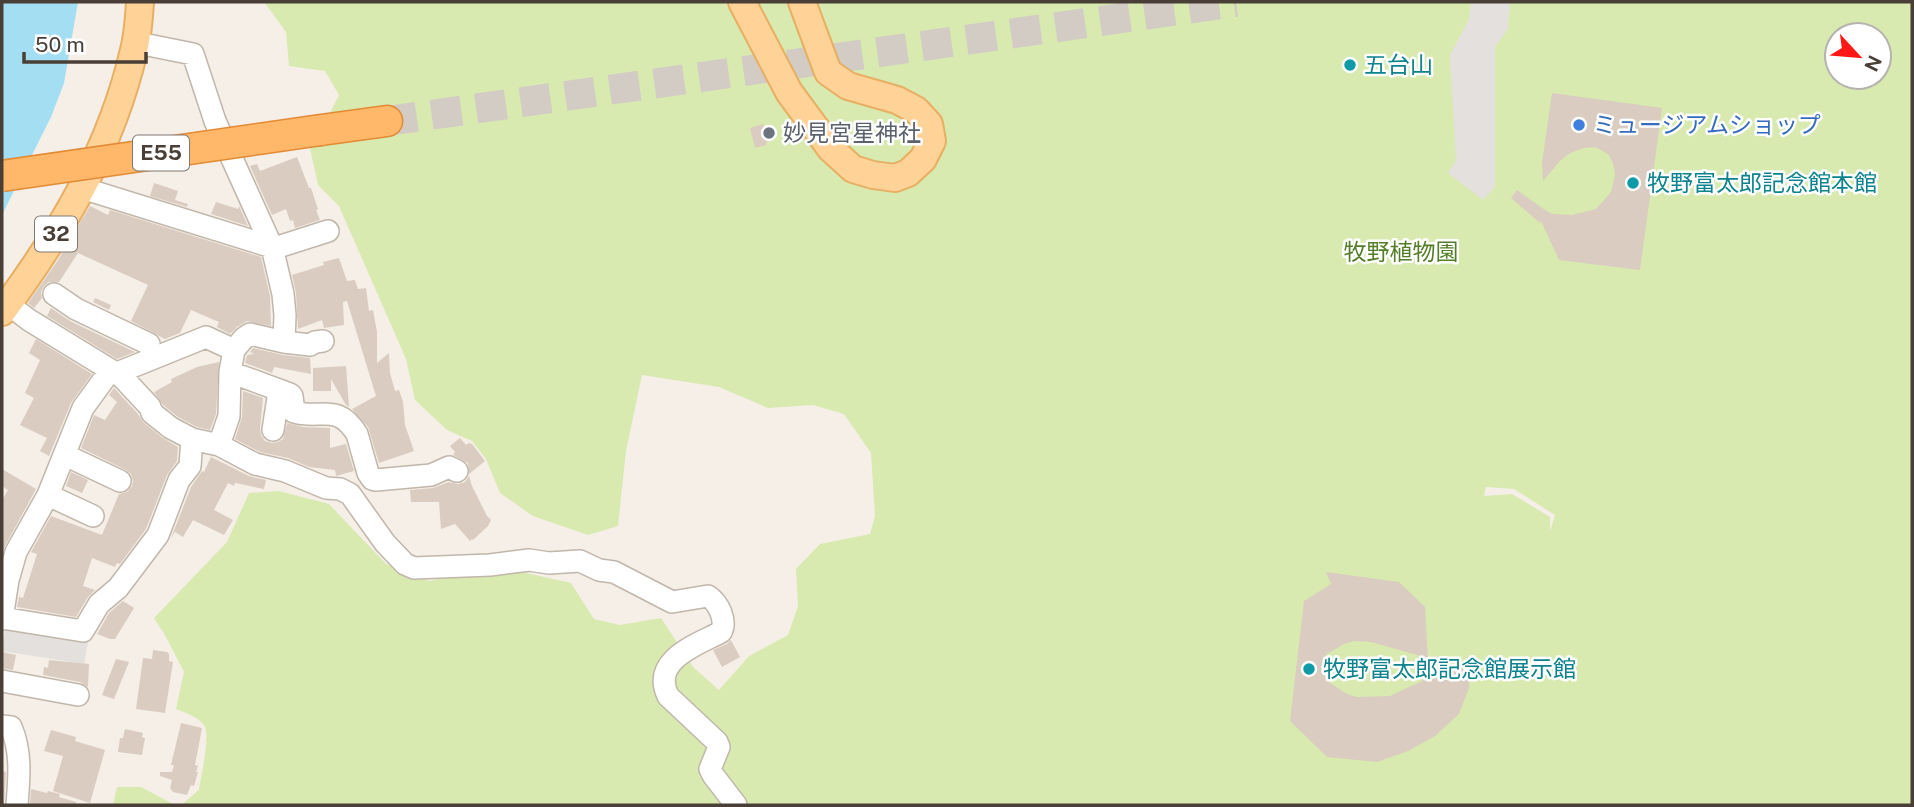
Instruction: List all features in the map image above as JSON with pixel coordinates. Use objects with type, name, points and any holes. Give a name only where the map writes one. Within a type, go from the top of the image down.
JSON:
[{"type":"highway","name":"E55","points":[[2,176],[387,121]]},
{"type":"main road","name":"32","points":[[5,308],[59,231],[82,188],[116,112],[135,47],[140,2]]},
{"type":"main road","points":[[742,2],[789,92],[831,149],[853,169],[895,178],[908,173],[923,159],[932,141],[929,124],[916,110],[897,100],[848,86],[828,72],[802,2]]},
{"type":"street","points":[[135,47],[148,45],[193,54],[215,121],[272,247],[283,294],[285,342]]},
{"type":"street","points":[[82,188],[272,247],[328,231]]},
{"type":"street","points":[[54,294],[76,309],[149,344]]},
{"type":"street","points":[[5,308],[122,377],[150,407],[152,413],[171,428],[192,439],[219,445],[255,464],[285,471],[326,488],[351,494],[385,543],[405,564],[414,568],[490,565],[529,560],[549,563],[580,561],[599,570],[614,572],[672,601],[708,596],[711,598],[724,622],[723,627],[720,632],[674,658],[666,671],[665,689],[668,696],[717,742],[719,747],[710,769],[736,805]]},
{"type":"street","points":[[219,445],[229,416],[230,372],[234,350],[246,335],[310,345],[323,341]]},
{"type":"street","points":[[192,439],[190,466],[179,480],[158,536],[118,588],[99,604],[83,631],[2,618],[5,579],[18,546],[48,495],[83,408],[107,375],[206,337],[234,350]]},
{"type":"street","points":[[230,372],[292,396],[294,412],[340,416],[355,429],[372,479],[431,475],[449,467],[457,471]]},
{"type":"street","points":[[273,430],[279,391]]},
{"type":"street","points":[[65,455],[120,481]]},
{"type":"street","points":[[48,495],[93,516]]},
{"type":"street","points":[[2,681],[78,695]]},
{"type":"street","points":[[2,726],[11,727],[17,742],[17,805]]},
{"type":"green space","name":"牧野植物園","points":[[1912,2],[1912,805],[181,805],[199,790],[206,732],[200,721],[176,709],[184,672],[154,618],[227,542],[249,493],[279,491],[329,504],[386,564],[429,581],[471,573],[513,570],[571,583],[594,619],[620,625],[661,618],[693,667],[719,690],[749,656],[788,635],[798,606],[796,569],[820,544],[870,534],[875,516],[871,453],[844,414],[813,405],[768,408],[719,387],[642,375],[626,451],[618,526],[588,535],[533,516],[500,493],[486,459],[472,441],[447,430],[415,400],[406,359],[339,206],[318,185],[309,144],[327,119],[339,95],[325,71],[289,66],[286,32],[265,3]],"holes":[[[1486,487],[1514,489],[1555,515],[1550,531],[1550,517],[1512,494],[1484,496]]]},
{"type":"green space","points":[[117,787],[141,787],[175,805],[113,805]]},
{"type":"shaded area","points":[[1471,2],[1510,2],[1508,29],[1495,47],[1495,187],[1483,200],[1448,173],[1456,160],[1450,55],[1469,19]]},
{"type":"shaded area","points":[[6,623],[89,638],[84,664],[2,651]]},
{"type":"water","points":[[2,2],[78,2],[64,83],[51,117],[2,215]]},
{"type":"building","name":"牧野富太郎記念館本館","points":[[1552,93],[1662,108],[1640,270],[1559,260],[1541,221],[1540,223],[1511,198],[1517,190],[1553,214],[1572,215],[1596,209],[1611,192],[1615,174],[1613,163],[1608,154],[1595,147],[1570,153],[1543,181],[1542,163]]},
{"type":"building","name":"妙見宮星神社","points":[[763,124],[764,128],[770,126],[774,140],[755,148],[750,128]]},
{"type":"building","points":[[297,157],[311,188],[320,220],[295,228],[286,209],[272,215],[250,166],[257,164],[260,171]]},
{"type":"building","points":[[154,183],[178,191],[175,200],[188,204],[187,207],[150,196]]},
{"type":"building","points":[[216,202],[238,209],[239,206],[248,226],[211,214]]},
{"type":"building","points":[[90,206],[108,215],[110,210],[261,257],[270,296],[271,326],[247,321],[230,334],[217,327],[219,322],[191,310],[180,333],[165,339],[131,321],[148,285],[78,253],[59,282],[49,282],[44,286],[42,298],[34,308],[28,303],[58,260]]},
{"type":"building","points":[[339,258],[347,281],[355,280],[358,289],[366,288],[369,311],[373,310],[377,332],[377,363],[389,353],[390,373],[395,391],[399,390],[403,402],[405,425],[414,451],[379,463],[368,427],[352,409],[376,396],[347,301],[343,302],[344,325],[324,328],[322,320],[298,329],[292,275]]},
{"type":"building","points":[[95,298],[111,305],[109,310],[93,302]]},
{"type":"building","points":[[51,308],[70,321],[135,352],[117,359],[47,316]]},
{"type":"building","points":[[36,339],[92,374],[71,403],[49,456],[40,451],[47,438],[20,425],[34,398],[25,393],[40,360],[29,353]]},
{"type":"building","points":[[253,348],[310,358],[311,374],[274,367],[272,373],[245,363],[247,355],[254,354],[250,352]]},
{"type":"building","points":[[219,362],[216,414],[210,430],[197,427],[178,417],[163,405],[154,392],[172,382],[171,379],[197,367]]},
{"type":"building","points":[[346,366],[349,407],[331,379],[331,391],[313,391],[313,368]]},
{"type":"building","points":[[114,388],[144,423],[178,447],[177,461],[167,475],[146,529],[120,564],[117,563],[115,567],[92,558],[83,586],[95,590],[76,617],[17,607],[19,597],[23,598],[37,554],[31,552],[51,516],[102,535],[119,494],[127,492],[132,486],[131,474],[126,470],[81,448],[94,415],[105,420],[117,402],[109,395]]},
{"type":"building","points":[[243,391],[263,398],[260,429],[265,441],[272,443],[283,439],[287,423],[303,427],[330,428],[330,448],[346,444],[354,471],[336,476],[335,470],[309,467],[288,458],[260,452],[235,439],[242,417]]},
{"type":"building","points":[[460,438],[466,445],[472,444],[485,461],[469,474],[468,463],[453,455],[455,452],[450,446]]},
{"type":"building","points":[[211,457],[249,476],[266,480],[264,489],[228,483],[214,510],[233,520],[224,535],[193,520],[183,537],[175,532],[171,538],[191,487],[202,471],[204,472]]},
{"type":"building","points":[[2,469],[36,489],[2,554],[2,500],[8,490],[2,486]]},
{"type":"building","points":[[71,472],[88,480],[82,493],[66,486]]},
{"type":"building","points":[[469,476],[491,520],[488,526],[470,541],[455,524],[441,529],[439,502],[411,502],[410,490],[433,488],[449,482],[458,484],[465,482]]},
{"type":"building","name":"牧野富太郎記念館展示館","points":[[1326,572],[1399,582],[1425,607],[1428,658],[1371,642],[1354,641],[1327,654],[1322,661],[1325,677],[1347,694],[1357,697],[1390,696],[1471,658],[1469,688],[1459,714],[1435,736],[1408,751],[1377,762],[1327,757],[1290,721],[1304,601],[1331,584]]},
{"type":"building","points":[[123,601],[134,608],[115,639],[97,634],[109,613]]},
{"type":"building","points":[[731,640],[740,657],[722,667],[713,650]]},
{"type":"building","points":[[153,650],[167,652],[169,661],[173,662],[165,713],[136,709],[143,658],[152,659]]},
{"type":"building","points":[[2,652],[16,655],[13,670],[2,668]]},
{"type":"building","points":[[116,659],[129,662],[114,699],[102,695]]},
{"type":"building","points":[[49,660],[89,664],[88,687],[80,682],[43,675]]},
{"type":"building","points":[[181,723],[202,728],[195,765],[198,766],[198,772],[194,786],[191,785],[187,795],[173,792],[170,788],[172,780],[160,776],[160,772],[172,772],[174,765],[171,765]]},
{"type":"building","points":[[125,729],[143,733],[142,737],[145,738],[142,755],[118,752],[120,738],[123,738]]},
{"type":"building","points":[[51,730],[76,737],[75,741],[105,750],[90,803],[53,791],[63,756],[44,751]]},
{"type":"building","points":[[2,771],[6,772],[4,805],[2,805]]},
{"type":"building","points":[[31,789],[60,794],[59,797],[76,802],[76,805],[30,805]]},
{"type":"tunnel","points":[[387,121],[1236,2]]},
{"type":"place","name":"五台山","points":[[1350,65]]},
{"type":"place","name":"ミュージアムショップ","points":[[1579,125]]},
{"type":"place","name":"妙見宮星神社","points":[[769,133]]},
{"type":"place","name":"牧野富太郎記念館本館","points":[[1633,183]]},
{"type":"place","name":"牧野富太郎記念館展示館","points":[[1309,669]]}]
